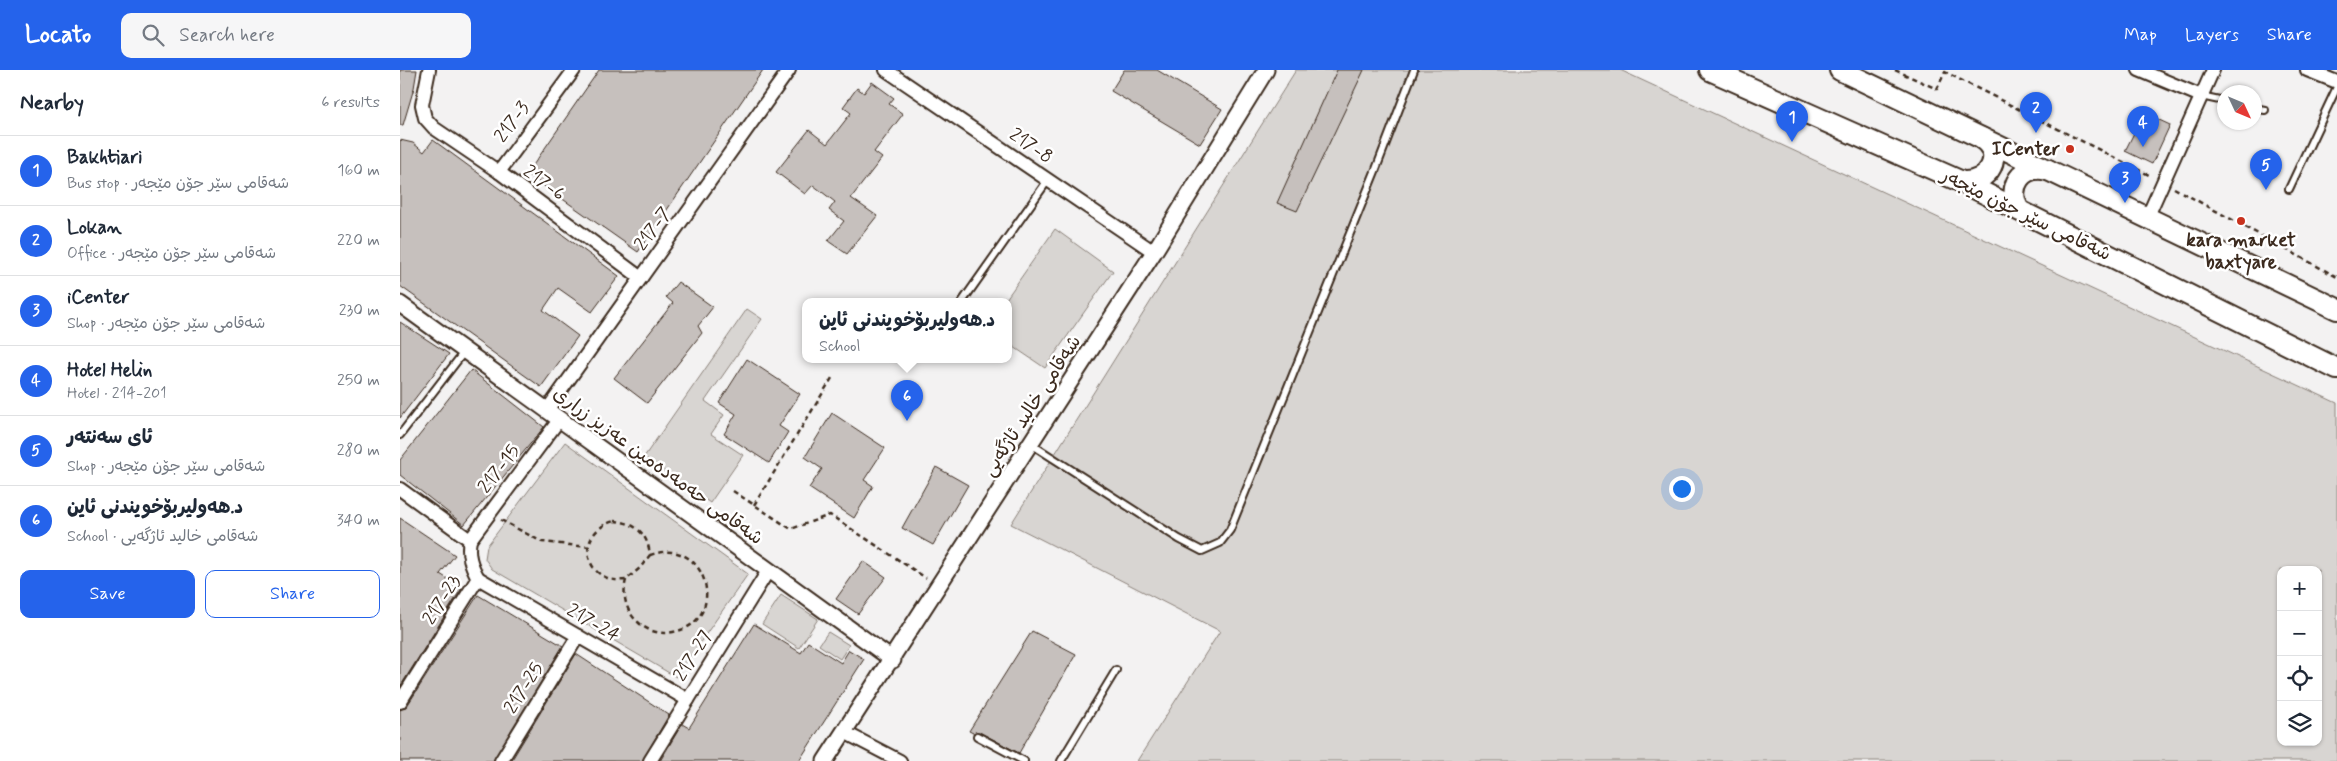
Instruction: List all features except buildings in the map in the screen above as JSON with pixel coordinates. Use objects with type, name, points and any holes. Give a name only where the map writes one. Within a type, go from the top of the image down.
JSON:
[{"type":"highway","name":"شەقامی سێر جۆن مێجەر","points":[[1710,70],[1962,182],[2337,370]]},
{"type":"highway","points":[[1840,70],[2337,309]]},
{"type":"highway","points":[[1962,182],[1979,180],[1990,170],[1993,155],[1987,142],[1981,138]]},
{"type":"highway","points":[[2019,210],[2015,203],[2014,189],[2021,176],[2034,168],[2048,170]]},
{"type":"street","name":"217-6","points":[[429,70],[422,105],[425,118],[434,128],[499,172],[641,278]]},
{"type":"street","name":"217-3","points":[[499,172],[574,70]]},
{"type":"street","name":"217-7","points":[[546,410],[789,70]]},
{"type":"street","name":"217-8","points":[[886,70],[1154,252]]},
{"type":"street","name":"شەقامی خالید ئاژگەیی","points":[[825,761],[940,587],[1154,252],[1266,70]]},
{"type":"street","points":[[2139,70],[2201,96]]},
{"type":"street","points":[[2147,218],[2212,70]]},
{"type":"street","points":[[2307,70],[2337,82]]},
{"type":"street","name":"شەقامی حەمەدەمین عەزیز زراری","points":[[400,304],[892,660]]},
{"type":"street","name":"217-15","points":[[470,540],[559,420]]},
{"type":"street","points":[[402,495],[470,540]]},
{"type":"street","name":"217-23","points":[[400,702],[478,578],[470,559],[468,549],[470,540]]},
{"type":"street","name":"217-27","points":[[650,761],[768,570]]},
{"type":"street","name":"217-24","points":[[478,578],[688,700]]},
{"type":"street","name":"217-25","points":[[501,761],[578,636]]},
{"type":"street","points":[[844,732],[900,761]]},
{"type":"lane","points":[[1031,444],[1179,540],[1202,551],[1220,543],[1230,530],[1414,70]]},
{"type":"lane","points":[[2289,189],[2337,87]]},
{"type":"lane","points":[[2201,96],[2217,99]]},
{"type":"lane","points":[[2262,109],[2266,110]]},
{"type":"lane","points":[[965,298],[1048,180]]},
{"type":"lane","points":[[400,435],[464,352]]},
{"type":"lane","points":[[1061,761],[1116,670]]},
{"type":"lane","points":[[977,736],[1024,761]]},
{"type":"path","points":[[1895,70],[1937,89],[1946,72],[2163,182],[2337,277]]},
{"type":"path","points":[[754,505],[832,378]]},
{"type":"path","points":[[733,491],[791,529],[830,515],[940,587]]},
{"type":"path","points":[[489,514],[542,542],[588,547]]},
{"type":"path","points":[[626,580],[606,579],[598,574],[591,565],[588,547],[597,529],[605,524],[624,522],[640,530],[649,546],[650,555]]},
{"type":"path","points":[[660,551],[684,555],[694,562],[706,582],[705,606],[691,625],[674,632],[654,632],[643,627],[634,619],[627,608],[624,596],[626,580],[640,568],[650,555],[660,551]]},
{"type":"shaded area","points":[[1296,70],[1620,70],[2337,403],[2337,761],[1137,761],[1220,631],[1011,524]]},
{"type":"shaded area","points":[[1055,229],[1113,271],[1045,368],[1012,346],[1012,298],[1007,298]]},
{"type":"shaded area","points":[[747,309],[762,319],[705,401],[724,415],[711,434],[743,455],[710,503],[644,457]]},
{"type":"shaded area","points":[[565,442],[748,574],[676,677],[492,569],[485,559],[487,546]]},
{"type":"shaded area","points":[[781,595],[818,619],[799,648],[762,624]]},
{"type":"shaded area","points":[[828,632],[849,645],[840,659],[819,645]]},
{"type":"place","name":"Lokan","points":[[2036,133]]},
{"type":"place","name":"Bakhtiari","points":[[1792,142]]},
{"type":"place","name":"Hotel Helin","points":[[2143,147]]},
{"type":"place","name":"ICenter","points":[[2070,149]]},
{"type":"place","name":"ئای سەنتەر","points":[[2266,190]]},
{"type":"place","name":"iCenter","points":[[2125,203]]},
{"type":"place","name":"kara market baxtyare","points":[[2241,221]]},
{"type":"place","name":"د.هه‌ولیربۆخویندنی ئاین","points":[[907,421]]}]
